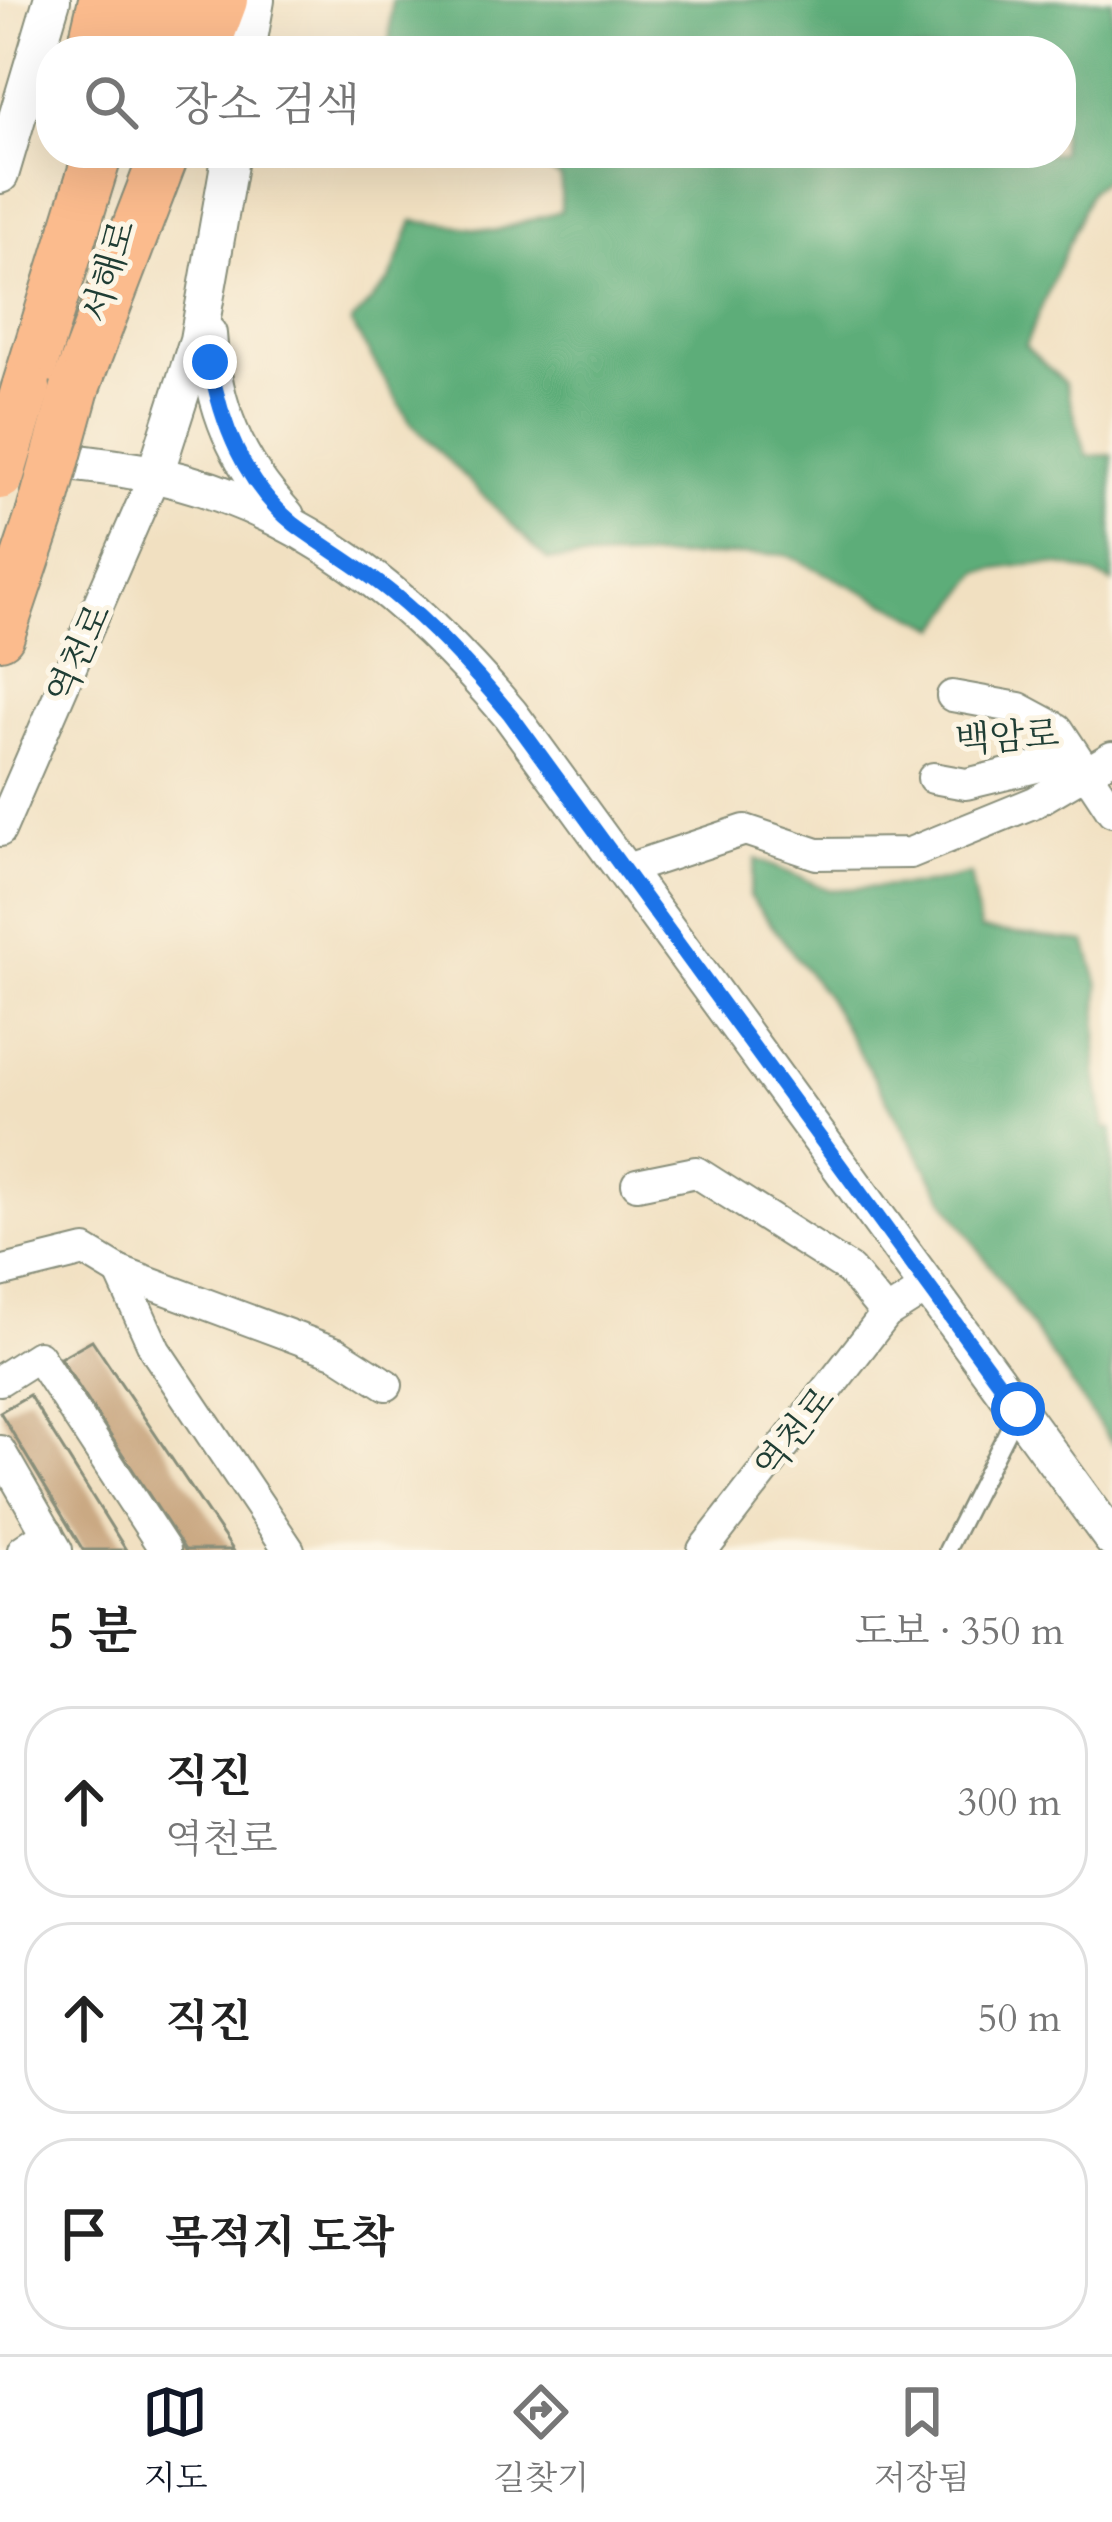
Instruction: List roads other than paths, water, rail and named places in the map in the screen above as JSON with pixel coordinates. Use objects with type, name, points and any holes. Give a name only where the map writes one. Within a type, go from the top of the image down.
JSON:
[{"type":"highway","points":[[95,36],[103,0]]},
{"type":"highway","points":[[133,36],[144,0]]},
{"type":"highway","points":[[174,36],[184,0]]},
{"type":"highway","points":[[210,36],[223,0]]},
{"type":"highway","points":[[26,388],[67,168]]},
{"type":"highway","name":"서해로","points":[[0,475],[93,168]]},
{"type":"highway","name":"서해로","points":[[75,388],[138,168]]},
{"type":"highway","points":[[0,634],[40,516],[75,388],[159,168]]},
{"type":"street","points":[[41,36],[52,0]]},
{"type":"street","points":[[250,36],[256,0]]},
{"type":"street","points":[[0,175],[36,54]]},
{"type":"street","points":[[155,475],[186,386],[206,304],[229,168]]},
{"type":"street","points":[[206,304],[210,362],[223,422],[251,474],[292,523]]},
{"type":"street","points":[[0,454],[155,475],[243,500],[292,523],[393,593],[470,666],[510,714],[1112,1539]]},
{"type":"street","name":"역천로","points":[[0,831],[155,475]]},
{"type":"street","name":"백암로","points":[[952,696],[1019,708],[1058,730],[1099,764],[1112,811]]},
{"type":"street","name":"백암로","points":[[933,778],[966,784],[1048,764],[1099,764]]},
{"type":"street","points":[[624,870],[745,830],[817,854],[910,853],[1035,802],[1099,764]]},
{"type":"street","points":[[637,1184],[696,1172],[850,1270],[886,1314]]},
{"type":"street","points":[[0,1272],[85,1251],[120,1272],[337,1353],[387,1385]]},
{"type":"street","points":[[120,1272],[155,1350],[289,1550]]},
{"type":"street","name":"역천로","points":[[703,1550],[886,1314],[927,1288]]},
{"type":"street","points":[[0,1380],[38,1356],[165,1550]]},
{"type":"street","points":[[0,1451],[43,1545]]},
{"type":"lane","points":[[952,1550],[956,1532],[1018,1409]]}]
